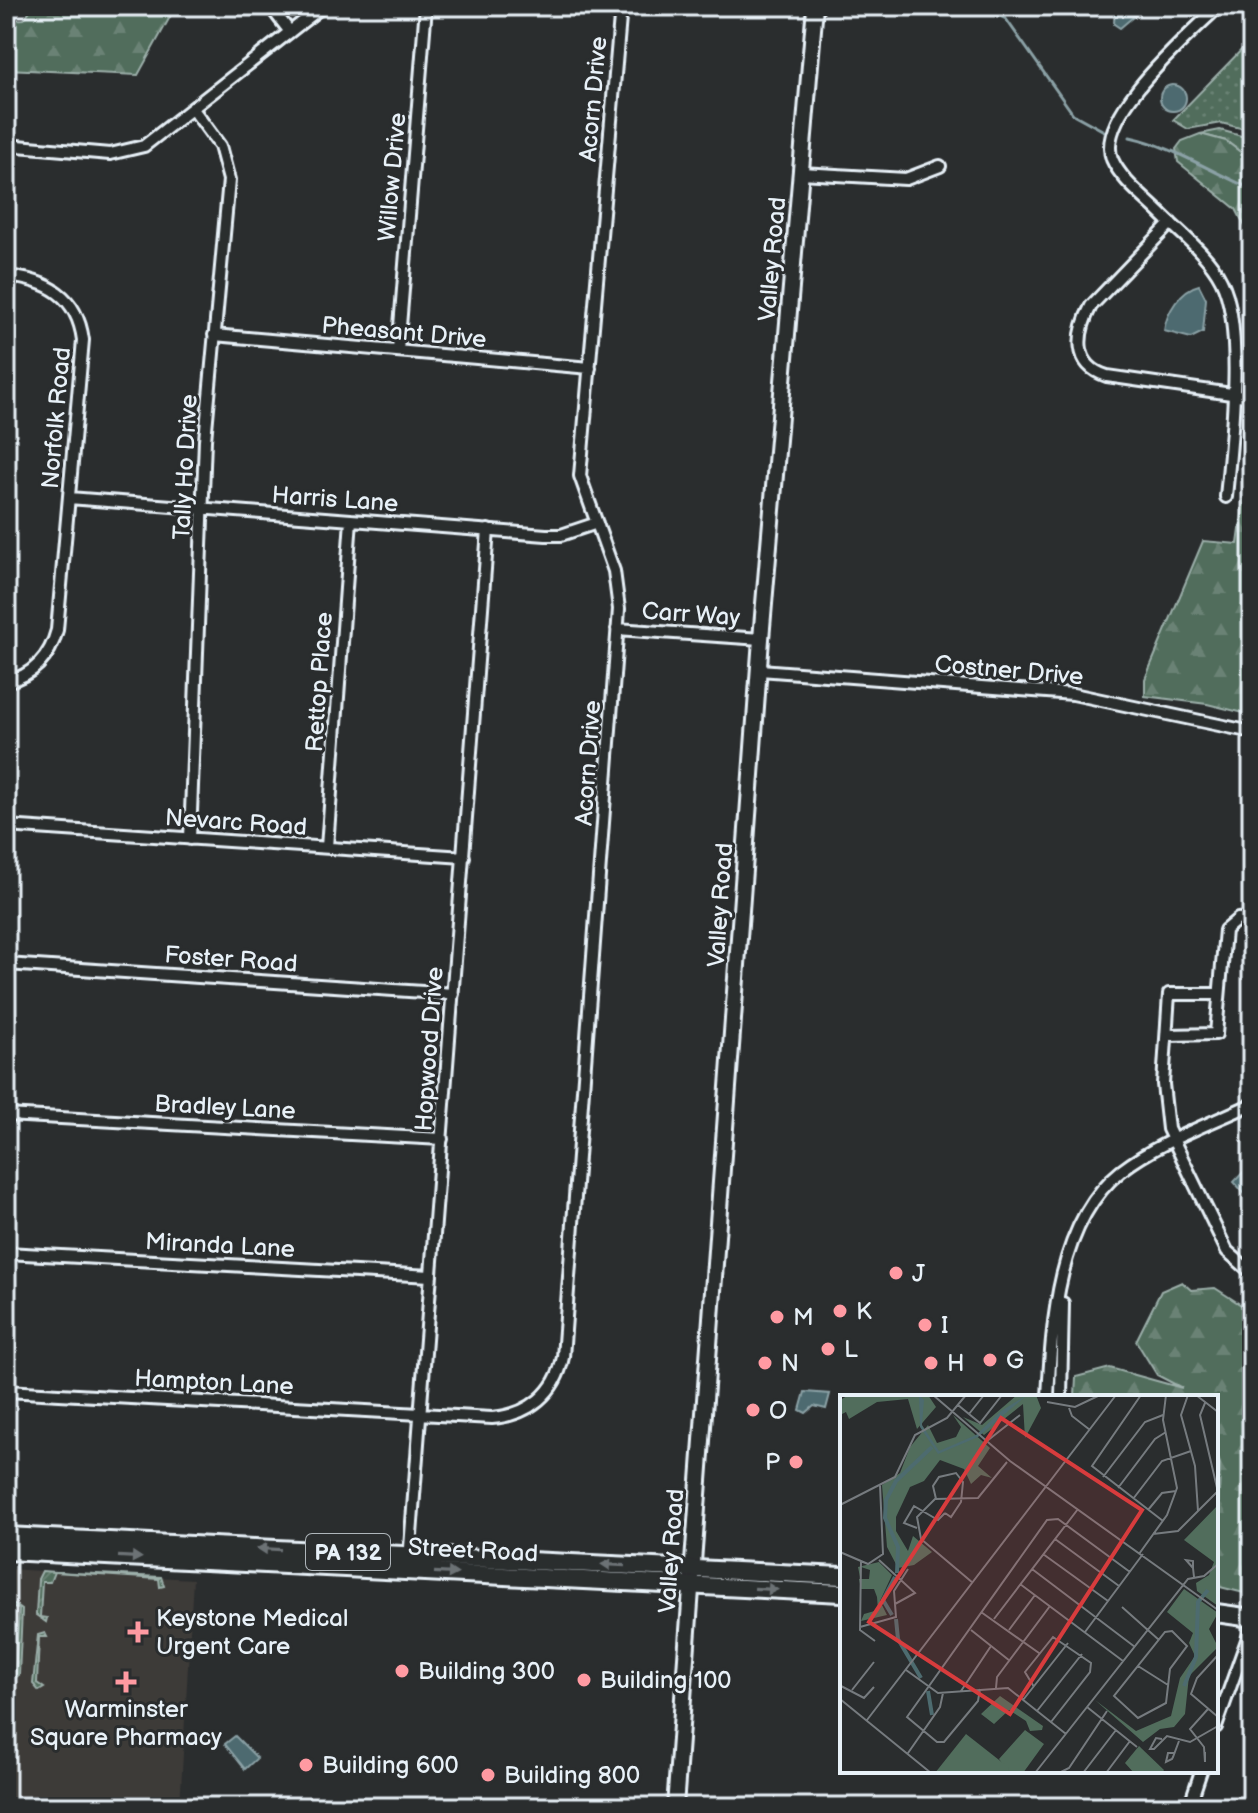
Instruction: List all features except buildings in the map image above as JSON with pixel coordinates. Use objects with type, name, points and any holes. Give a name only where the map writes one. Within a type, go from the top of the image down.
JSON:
[{"type":"main road","name":"Street Road","points":[[6,1536],[409,1563],[690,1577],[840,1593]]},
{"type":"main road","name":"Street Road","points":[[6,1551],[409,1563]]},
{"type":"main road","name":"Street Road","points":[[690,1577],[840,1576]]},
{"type":"main road","points":[[1218,1613],[1252,1618]]},
{"type":"street","points":[[270,6],[290,32]]},
{"type":"street","points":[[6,145],[120,153],[147,143],[323,6]]},
{"type":"street","name":"Willow Drive","points":[[398,351],[426,6]]},
{"type":"street","name":"Acorn Drive","points":[[421,1413],[492,1418],[512,1415],[544,1396],[561,1366],[617,629],[618,586],[580,476],[621,6]]},
{"type":"street","name":"Valley Road","points":[[675,1807],[761,639],[815,6]]},
{"type":"street","points":[[1219,6],[1121,109],[1109,142],[1111,156],[1122,175],[1213,267],[1227,295],[1234,394],[1226,497]]},
{"type":"street","name":"Tally Ho Drive","points":[[190,839],[203,509],[214,335],[229,180],[220,146],[193,109]]},
{"type":"street","points":[[801,173],[906,179],[940,166]]},
{"type":"street","points":[[1171,223],[1091,306],[1085,319],[1081,344],[1084,361],[1088,368],[1107,376],[1252,397]]},
{"type":"street","name":"Norfolk Road","points":[[6,276],[32,279],[57,290],[72,306],[81,326],[69,498],[53,643],[31,672],[6,682]]},
{"type":"street","name":"Pheasant Drive","points":[[214,335],[590,368]]},
{"type":"street","name":"Harris Lane","points":[[69,498],[561,535],[597,523]]},
{"type":"street","name":"Rettop Place","points":[[327,847],[351,520]]},
{"type":"street","name":"Hopwood Drive","points":[[409,1563],[488,530]]},
{"type":"street","name":"Carr Way","points":[[617,629],[761,639]]},
{"type":"street","name":"Costner Drive","points":[[760,670],[1073,694],[1252,732]]},
{"type":"street","name":"Nevarc Road","points":[[6,826],[464,857]]},
{"type":"street","points":[[1168,1035],[1216,1034],[1225,930],[1231,922],[1252,918]]},
{"type":"street","name":"Foster Road","points":[[6,964],[453,994]]},
{"type":"street","points":[[1219,994],[1169,994],[1165,1116],[1174,1142],[1227,1251],[1252,1273]]},
{"type":"street","points":[[1048,1395],[1051,1341],[1066,1258],[1075,1233],[1099,1193],[1123,1170],[1252,1104]]},
{"type":"street","name":"Bradley Lane","points":[[6,1115],[442,1139]]},
{"type":"street","name":"Miranda Lane","points":[[6,1253],[431,1276]]},
{"type":"street","points":[[1061,1395],[1062,1289]]},
{"type":"street","name":"Hampton Lane","points":[[6,1391],[421,1413]]},
{"type":"street","points":[[1218,1721],[1252,1626]]},
{"type":"street","points":[[1189,1807],[1200,1773]]},
{"type":"shaded area","points":[[6,1569],[193,1579],[180,1807],[6,1807]]},
{"type":"green space","points":[[33,6],[176,6],[138,75],[6,69],[6,20],[24,19]]},
{"type":"green space","points":[[1252,39],[1250,108],[1246,112],[1252,120],[1252,131],[1221,123],[1188,129],[1173,120]]},
{"type":"green space","points":[[1220,130],[1252,139],[1252,161],[1226,141],[1200,134]]},
{"type":"green space","points":[[1200,134],[1226,141],[1252,161],[1252,240],[1236,209],[1178,162],[1176,149],[1182,141]]},
{"type":"green space","points":[[1252,483],[1252,715],[1207,704],[1145,696],[1145,679],[1203,541],[1238,544],[1246,486]]},
{"type":"green space","points":[[1182,1282],[1191,1290],[1215,1288],[1252,1312],[1252,1595],[1218,1586],[1218,1395],[1075,1395],[1076,1377],[1110,1368],[1182,1388],[1157,1375],[1136,1341],[1161,1291]]},
{"type":"green space","points":[[42,1571],[54,1572],[50,1582],[42,1582],[40,1617],[47,1618],[46,1622],[36,1615],[38,1579]]},
{"type":"green space","points":[[54,1572],[161,1577],[164,1586],[160,1587],[159,1579]]},
{"type":"green space","points":[[14,1604],[22,1610],[19,1675],[9,1682],[8,1678],[15,1677],[19,1609],[12,1608]]},
{"type":"green space","points":[[45,1633],[47,1637],[39,1637],[37,1683],[44,1688],[39,1691],[33,1684],[38,1635]]},
{"type":"water","points":[[1115,6],[1146,6],[1120,28],[1114,24]]},
{"type":"water","points":[[1173,85],[1182,89],[1186,98],[1182,107],[1173,111],[1164,107],[1160,98],[1164,89]]},
{"type":"water","points":[[1199,285],[1206,299],[1203,332],[1191,338],[1164,331],[1176,303],[1186,291]]},
{"type":"water","points":[[1247,1168],[1252,1179],[1244,1193],[1234,1182]]},
{"type":"water","points":[[805,1392],[830,1394],[826,1409],[814,1406],[806,1413],[800,1410]]},
{"type":"water","points":[[235,1736],[257,1758],[245,1769],[225,1744]]},
{"type":"waterway","points":[[979,6],[1006,19],[1073,114],[1104,131]]},
{"type":"waterway","points":[[1130,137],[1176,153],[1252,189]]},
{"type":"place","name":"J","points":[[896,1273]]},
{"type":"place","name":"K","points":[[840,1311]]},
{"type":"place","name":"M","points":[[777,1317]]},
{"type":"place","name":"I","points":[[925,1325]]},
{"type":"place","name":"L","points":[[828,1349]]},
{"type":"place","name":"G","points":[[990,1360]]},
{"type":"place","name":"N","points":[[765,1363]]},
{"type":"place","name":"H","points":[[931,1363]]},
{"type":"place","name":"O","points":[[753,1410]]},
{"type":"place","name":"P","points":[[796,1462]]},
{"type":"place","name":"Keystone Medical Urgent Care","points":[[138,1632]]},
{"type":"place","name":"Building 300","points":[[402,1671]]},
{"type":"place","name":"Building 100","points":[[584,1680]]},
{"type":"place","name":"Warminster Square Pharmacy","points":[[126,1682]]},
{"type":"place","name":"Building 600","points":[[306,1765]]},
{"type":"place","name":"Building 800","points":[[488,1775]]}]
